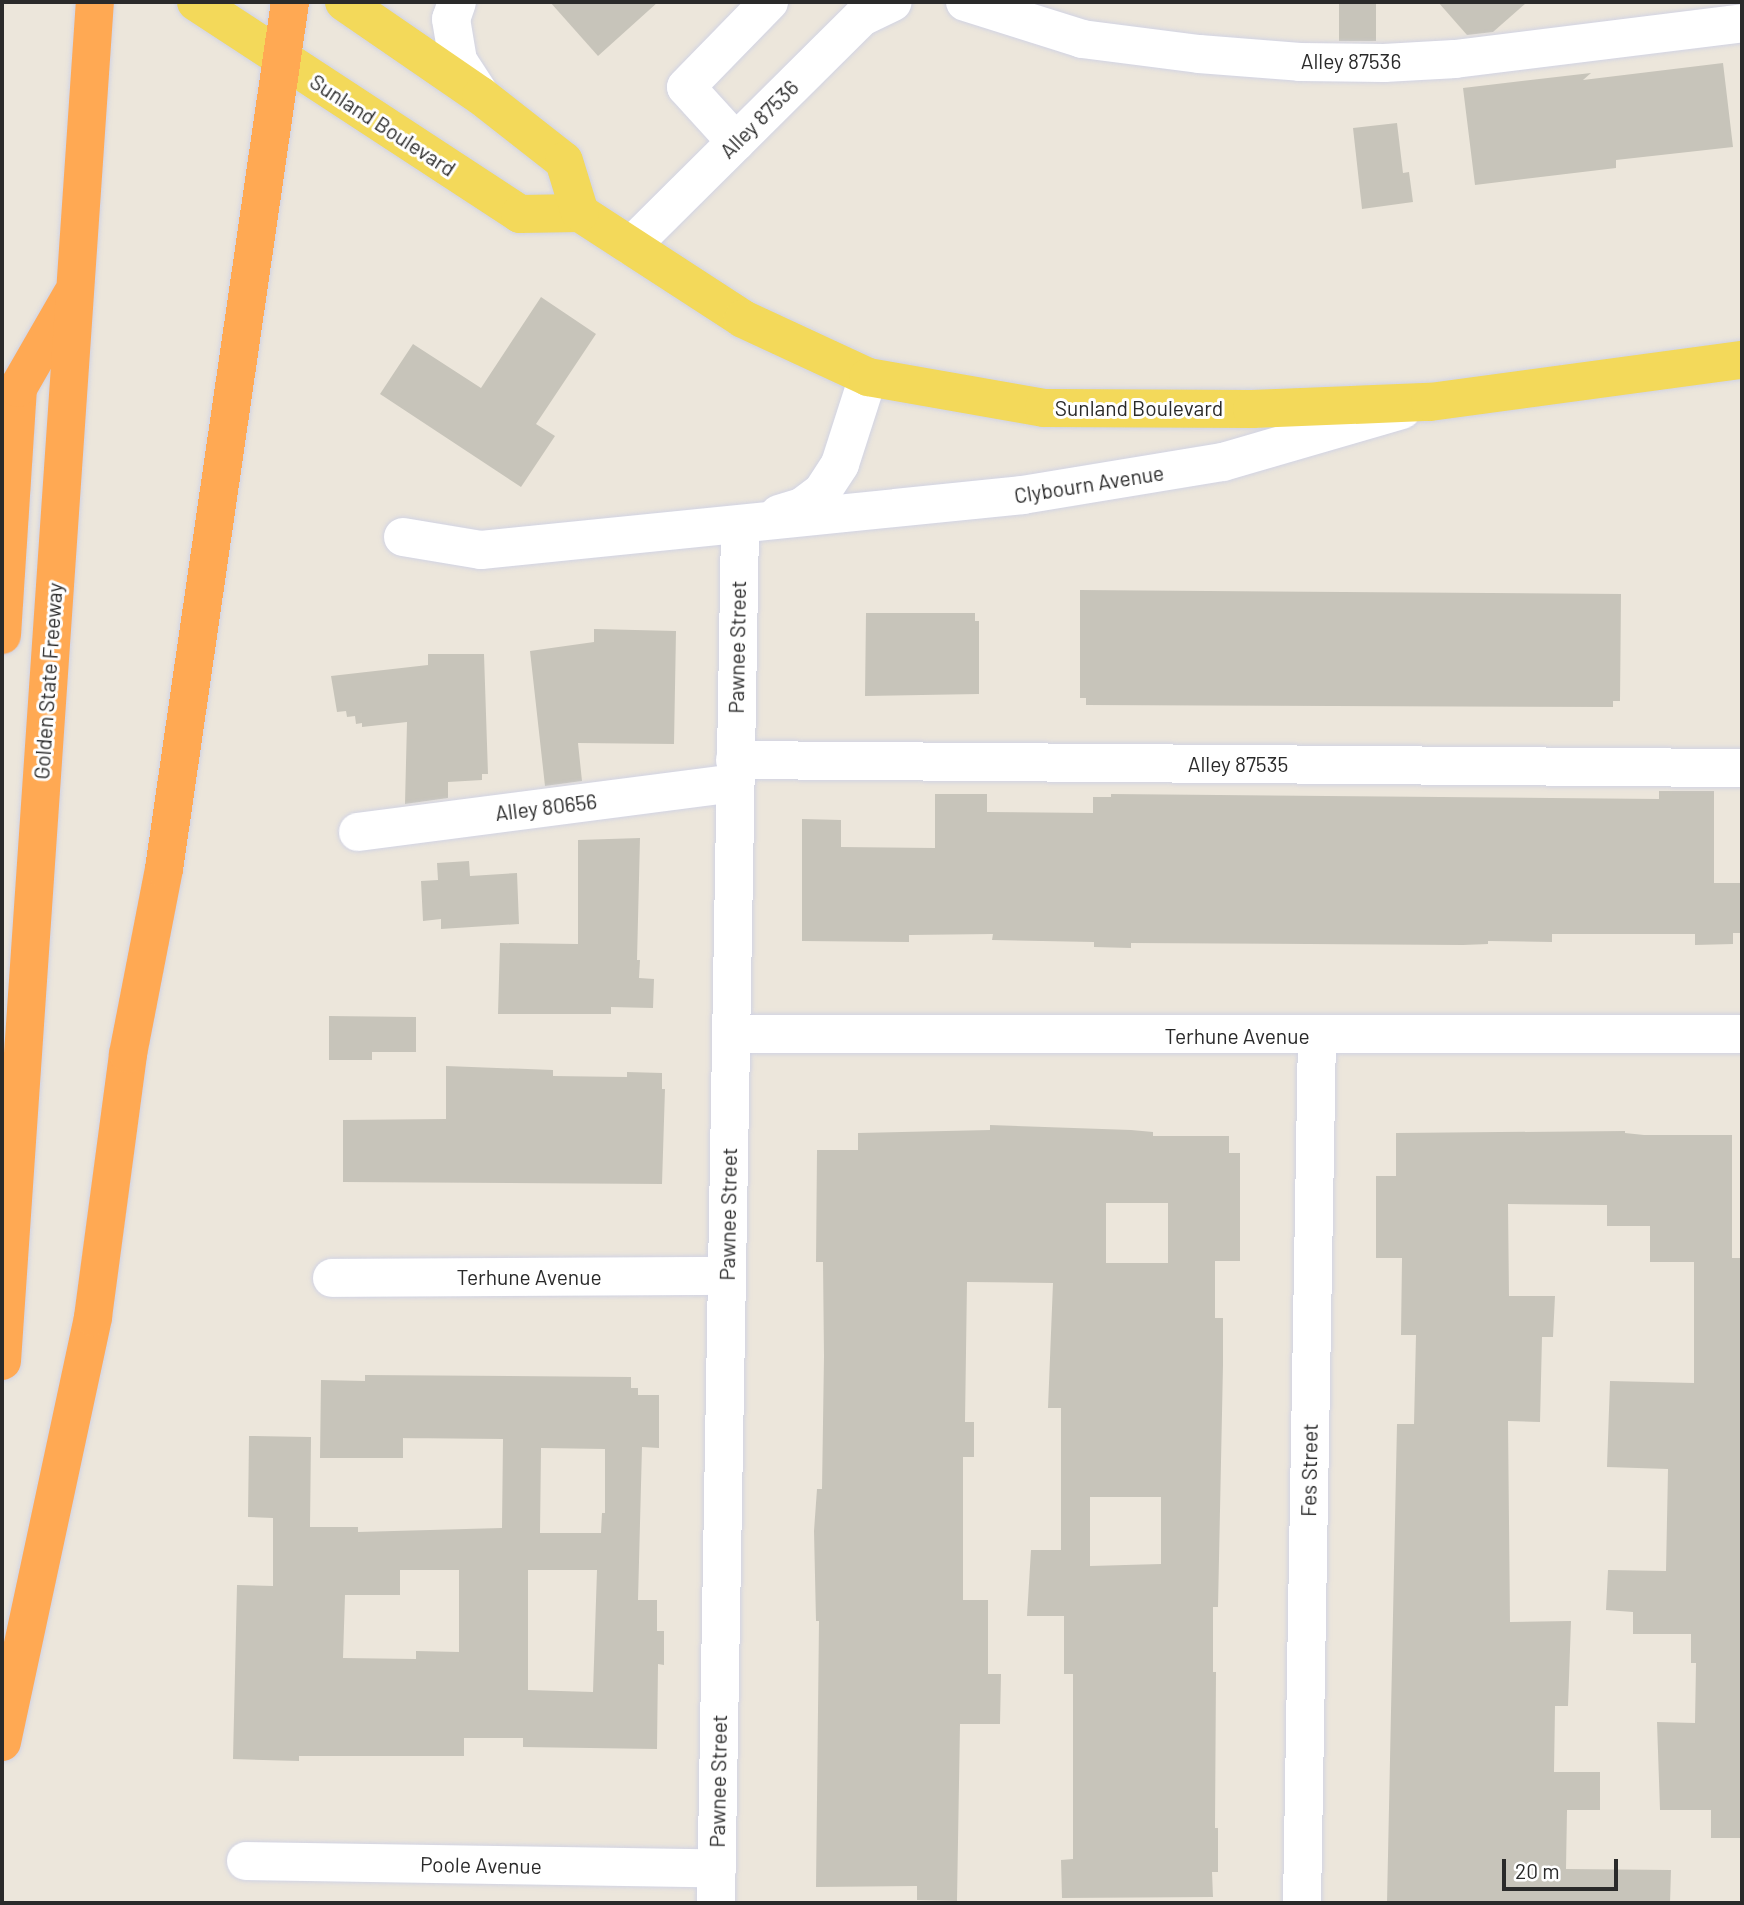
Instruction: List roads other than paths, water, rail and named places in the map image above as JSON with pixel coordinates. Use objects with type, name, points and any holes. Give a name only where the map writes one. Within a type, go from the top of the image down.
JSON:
[{"type":"highway","name":"Golden State Freeway","points":[[2,1361],[95,2]]},
{"type":"highway","points":[[2,1742],[93,1317],[128,1054],[164,869],[284,61],[290,2]]},
{"type":"highway","points":[[2,635],[18,387],[76,288]]},
{"type":"main road","points":[[344,2],[481,96],[564,161],[580,213]]},
{"type":"main road","name":"Sunland Boulevard","points":[[198,3],[520,214],[580,213],[743,318],[868,377],[1044,408],[1252,409],[1430,402],[1742,359]]},
{"type":"street","points":[[457,2],[451,19],[458,61],[481,96]]},
{"type":"street","points":[[736,142],[686,87],[769,2]]},
{"type":"street","name":"Alley 87536","points":[[965,2],[1082,39],[1199,54],[1312,62],[1384,63],[1455,59],[1742,23]]},
{"type":"street","name":"Alley 87536","points":[[631,246],[868,7]]},
{"type":"street","name":"Clybourn Avenue","points":[[740,526],[802,507],[822,492],[840,464],[868,377]]},
{"type":"street","name":"Clybourn Avenue","points":[[403,537],[481,550],[740,526],[1023,495],[1223,463],[1430,402]]},
{"type":"street","name":"Pawnee Street","points":[[716,1886],[740,526]]},
{"type":"street","name":"Alley 87535","points":[[734,771],[1742,768]]},
{"type":"street","name":"Alley 80656","points":[[358,832],[734,771]]},
{"type":"street","name":"Terhune Avenue","points":[[731,1034],[1742,1034]]},
{"type":"street","name":"Fes Street","points":[[1301,1903],[1317,1036]]},
{"type":"street","name":"Terhune Avenue","points":[[332,1278],[726,1276]]},
{"type":"street","name":"Poole Avenue","points":[[246,1861],[716,1886]]}]
